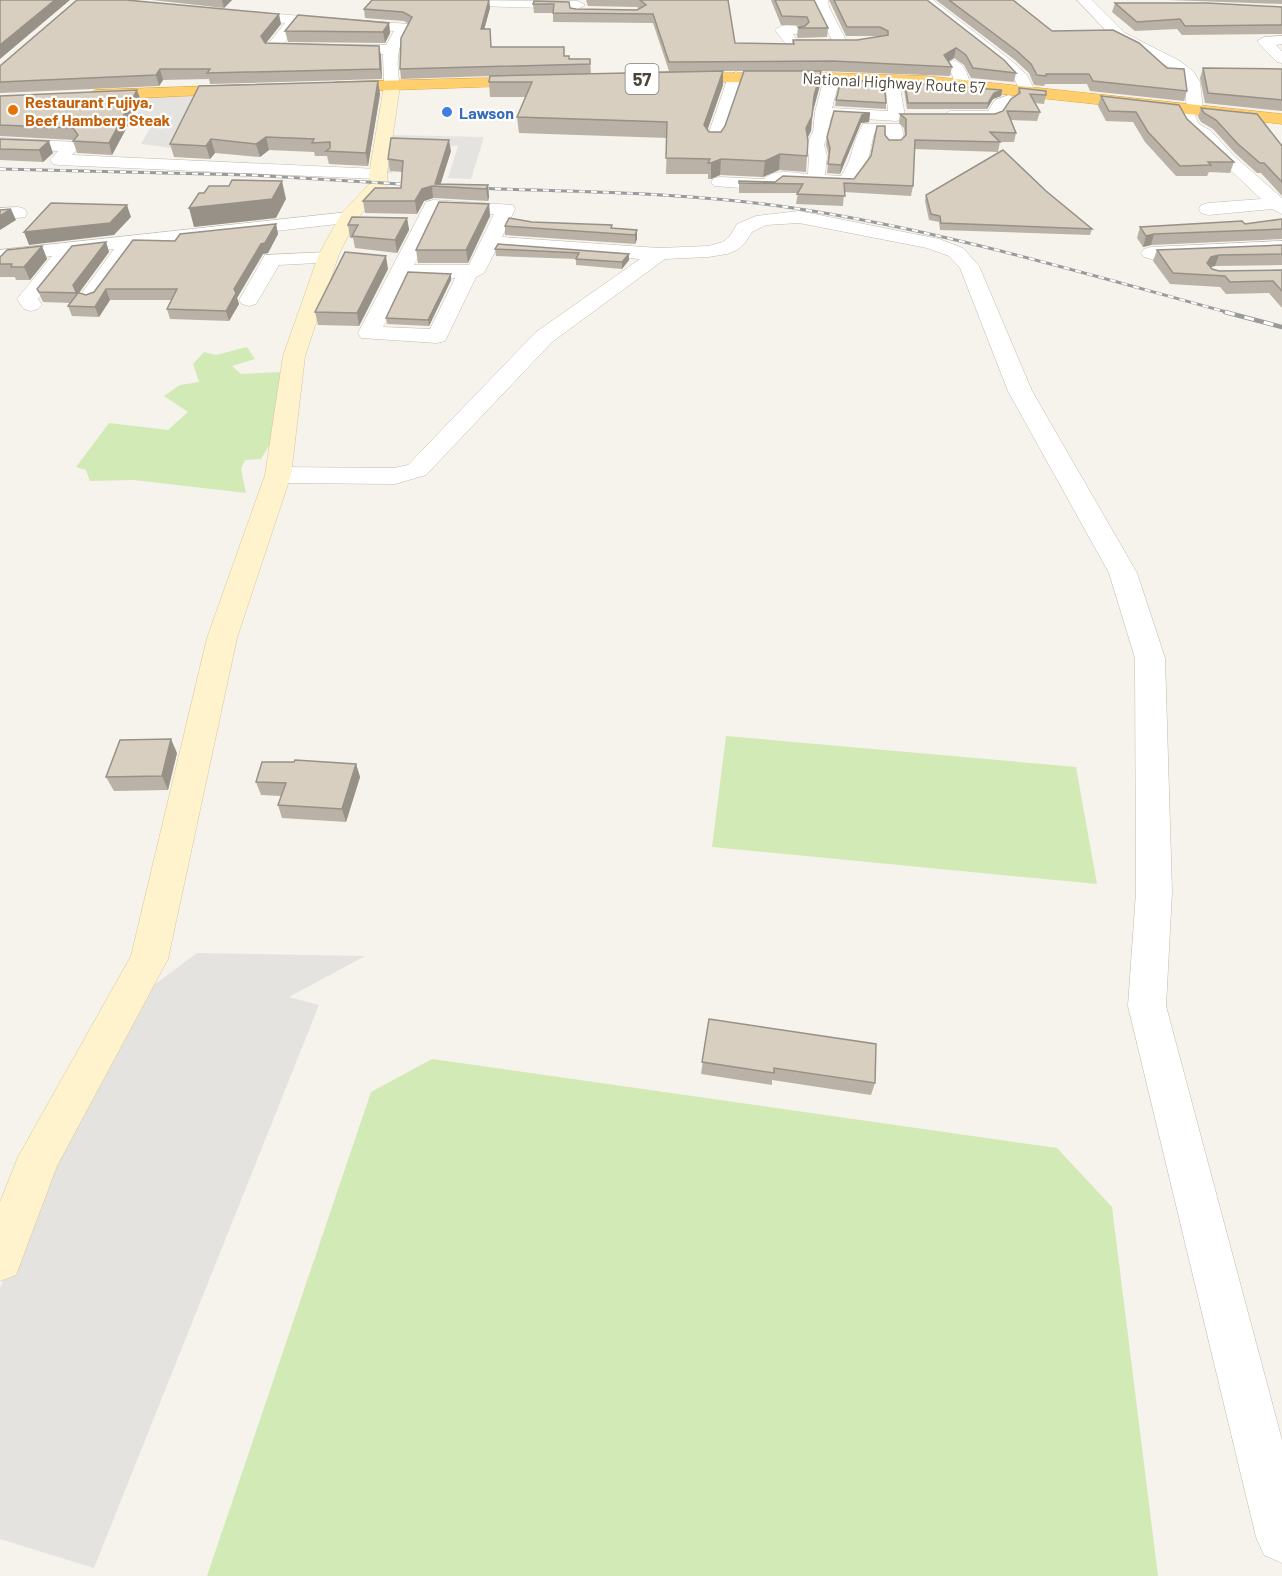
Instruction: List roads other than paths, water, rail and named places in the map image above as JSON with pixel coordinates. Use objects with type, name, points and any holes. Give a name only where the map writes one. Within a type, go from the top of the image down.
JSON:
[{"type":"highway","name":"National Highway Route 57","points":[[662,78],[736,77],[793,55],[832,78],[893,79],[962,84],[1282,118]]},
{"type":"highway","points":[[321,88],[547,81]]},
{"type":"highway","points":[[82,96],[262,89]]},
{"type":"street","points":[[427,0],[579,2],[577,12],[595,13]]},
{"type":"street","points":[[821,0],[822,7],[841,44]]},
{"type":"street","points":[[924,0],[1008,64],[1022,78],[1027,91]]},
{"type":"street","points":[[1088,3],[1112,6]]},
{"type":"street","points":[[1088,3],[1097,16],[1126,41],[1174,65],[1188,75],[1193,83],[1192,94],[1195,109],[1186,115],[1193,127],[1266,175],[1280,203]]},
{"type":"street","points":[[0,1259],[39,1156],[149,959],[222,638],[278,475],[294,356],[336,256],[355,220],[379,184],[378,174],[392,86],[387,62],[391,50],[407,23],[375,25],[225,14]]},
{"type":"street","points":[[295,19],[272,48],[391,50]]},
{"type":"street","points":[[318,48],[334,22]]},
{"type":"street","points":[[360,49],[375,25]]},
{"type":"street","points":[[1282,40],[1264,41],[1282,59]]},
{"type":"street","points":[[793,55],[841,44],[861,43]]},
{"type":"street","points":[[953,64],[960,74],[962,84]]},
{"type":"street","points":[[714,141],[736,77]]},
{"type":"street","points":[[816,180],[818,156],[815,145],[821,132],[823,112],[832,78]]},
{"type":"street","points":[[893,79],[897,116]]},
{"type":"street","points":[[823,112],[897,116],[993,116],[1001,103],[1009,100]]},
{"type":"street","points":[[720,182],[768,185],[777,177],[846,183],[858,165],[859,155],[863,150],[864,136],[869,128],[894,128],[894,143]]},
{"type":"street","points":[[821,132],[864,136]]},
{"type":"street","points":[[1205,135],[1227,159],[1280,203]]},
{"type":"street","points":[[0,143],[71,146],[59,160],[378,174]]},
{"type":"street","points":[[1208,209],[1280,203]]},
{"type":"street","points":[[383,260],[403,266],[468,273],[477,269],[506,210],[433,206],[403,266],[369,333],[437,336],[468,273]]},
{"type":"street","points":[[490,242],[659,254],[675,250],[714,252],[730,247],[740,240],[744,228],[763,220],[788,217],[862,228],[932,243],[956,252],[969,266],[1020,391],[1123,573],[1150,658],[1154,892],[1147,1006],[1282,1537]]},
{"type":"street","points":[[0,256],[355,220]]},
{"type":"street","points":[[403,222],[425,222]]},
{"type":"street","points":[[20,234],[31,234],[23,255]]},
{"type":"street","points":[[89,297],[130,242]]},
{"type":"street","points":[[1151,253],[1282,247]]},
{"type":"street","points":[[31,305],[27,299],[34,288],[68,249]]},
{"type":"street","points":[[278,475],[395,476],[417,470],[544,337],[659,254]]},
{"type":"street","points":[[249,300],[272,259],[336,256]]},
{"type":"railway","points":[[0,169],[249,175],[417,185]]},
{"type":"railway","points":[[471,188],[713,199],[848,217],[1067,268],[1230,313]]},
{"type":"railway","points":[[1225,312],[1282,327]]},
{"type":"place","name":"Restaurant Fujiya, Beef Hamberg Steak","points":[[13,110]]},
{"type":"place","name":"Lawson","points":[[447,112]]}]
